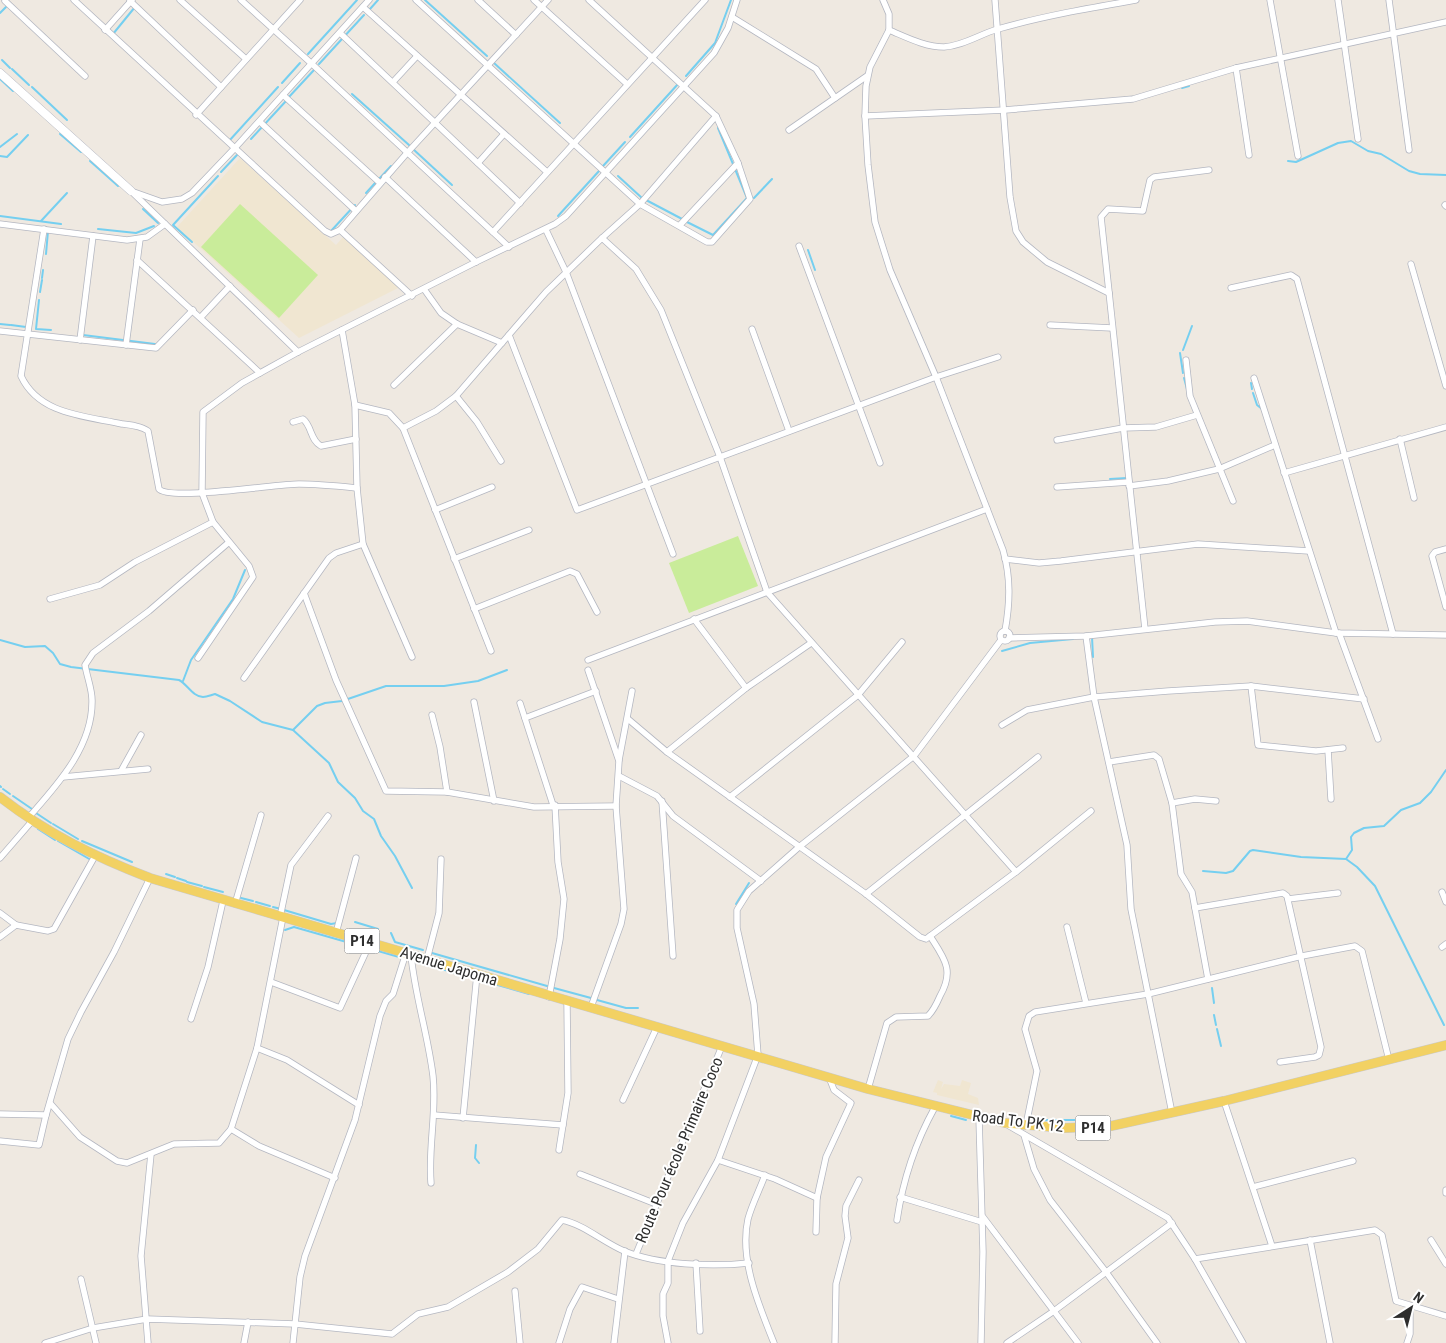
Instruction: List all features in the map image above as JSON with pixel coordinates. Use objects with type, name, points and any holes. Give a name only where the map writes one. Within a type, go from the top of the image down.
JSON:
[{"type":"main road","name":"Avenue Japoma","points":[[0,797],[68,843],[150,878],[427,959],[549,997],[591,1007],[740,1051]]},
{"type":"main road","name":"Road To PK 12","points":[[740,1051],[868,1089],[1005,1123],[1025,1130],[1097,1127],[1172,1113],[1446,1045]]},
{"type":"street","points":[[74,0],[325,231],[334,234],[340,230],[435,122],[548,0]]},
{"type":"street","points":[[180,0],[246,59]]},
{"type":"street","points":[[241,0],[510,247]]},
{"type":"street","points":[[196,114],[300,0]]},
{"type":"street","points":[[131,191],[162,202],[182,199],[260,122],[369,0]]},
{"type":"street","points":[[416,0],[486,66],[640,204],[709,242],[749,202],[750,196],[738,163],[716,116],[589,0]]},
{"type":"street","points":[[478,0],[516,35]]},
{"type":"street","points":[[534,0],[627,84]]},
{"type":"street","points":[[493,232],[705,0]]},
{"type":"street","points":[[198,658],[253,577],[249,566],[228,543],[213,522],[202,493],[203,412],[225,393],[298,352],[476,262],[546,230],[566,216],[684,87],[722,41],[732,17],[736,0]]},
{"type":"street","points":[[884,0],[889,14],[889,30],[867,76],[864,116],[871,194],[881,248],[936,377],[1005,559],[1010,594],[1005,631],[999,635],[1001,640]]},
{"type":"street","points":[[995,0],[1012,217],[1022,242],[1046,262],[1108,292]]},
{"type":"street","points":[[889,30],[922,43],[943,47],[954,45],[997,29],[1054,15],[1136,0]]},
{"type":"street","points":[[1270,0],[1298,156]]},
{"type":"street","points":[[1338,0],[1346,44],[1358,139]]},
{"type":"street","points":[[1389,0],[1409,150]]},
{"type":"street","points":[[105,30],[131,1],[221,87]]},
{"type":"street","points":[[3,2],[85,76]]},
{"type":"street","points":[[363,7],[547,172]]},
{"type":"street","points":[[732,17],[816,69],[835,98]]},
{"type":"street","points":[[864,116],[1005,110],[1134,99],[1236,68],[1280,57],[1446,22]]},
{"type":"street","points":[[340,33],[520,203]]},
{"type":"street","points":[[393,82],[417,56]]},
{"type":"street","points":[[1236,68],[1249,155]]},
{"type":"street","points":[[0,73],[131,191],[298,352]]},
{"type":"street","points":[[789,130],[867,76]]},
{"type":"street","points":[[283,95],[380,183]]},
{"type":"street","points":[[402,428],[436,411],[456,396],[546,292],[640,204],[716,116]]},
{"type":"street","points":[[260,122],[356,211]]},
{"type":"street","points":[[478,163],[504,134]]},
{"type":"street","points":[[680,226],[738,163]]},
{"type":"street","points":[[1145,629],[1101,220],[1104,211],[1112,209],[1140,213],[1144,209],[1152,178],[1209,170]]},
{"type":"street","points":[[385,178],[476,262]]},
{"type":"street","points":[[0,224],[118,240],[140,239],[154,233],[165,224]]},
{"type":"street","points":[[44,230],[29,336],[21,376],[25,384],[38,399],[62,411],[148,430],[161,492],[202,493],[299,484],[356,488]]},
{"type":"street","points":[[340,230],[412,296]]},
{"type":"street","points":[[546,230],[566,272],[673,554]]},
{"type":"street","points":[[80,340],[93,236]]},
{"type":"street","points":[[602,238],[636,269],[654,296],[720,457],[768,592],[811,643],[1016,872]]},
{"type":"street","points":[[126,345],[140,239]]},
{"type":"street","points":[[799,246],[880,464]]},
{"type":"street","points":[[137,260],[260,373]]},
{"type":"street","points":[[1411,264],[1446,386]]},
{"type":"street","points":[[1231,288],[1291,275],[1297,279],[1393,634]]},
{"type":"street","points":[[201,317],[230,286]]},
{"type":"street","points":[[424,289],[441,313],[457,324],[502,343]]},
{"type":"street","points":[[0,331],[29,336],[156,348],[193,310]]},
{"type":"street","points":[[394,385],[457,324]]},
{"type":"street","points":[[1050,325],[1112,328]]},
{"type":"street","points":[[752,329],[789,431]]},
{"type":"street","points":[[342,330],[355,406],[356,488],[363,544],[412,657]]},
{"type":"street","points":[[509,335],[577,510],[936,377],[998,358]]},
{"type":"street","points":[[1186,360],[1190,396],[1233,501]]},
{"type":"street","points":[[1254,378],[1337,633],[1378,739]]},
{"type":"street","points":[[456,396],[478,422],[501,461]]},
{"type":"street","points":[[355,406],[389,413],[402,428],[491,651]]},
{"type":"street","points":[[1057,440],[1123,428],[1156,427],[1197,416]]},
{"type":"street","points":[[293,422],[303,419],[314,439],[321,446],[356,440]]},
{"type":"street","points":[[1284,473],[1344,454],[1446,427]]},
{"type":"street","points":[[1400,439],[1414,498]]},
{"type":"street","points":[[1057,487],[1168,481],[1219,469],[1275,445]]},
{"type":"street","points":[[435,510],[492,487]]},
{"type":"street","points":[[588,660],[987,509]]},
{"type":"street","points":[[50,598],[100,584],[135,562],[213,522]]},
{"type":"street","points":[[454,559],[529,530]]},
{"type":"street","points":[[0,858],[63,778],[88,728],[92,699],[85,666],[87,661],[93,653],[149,611],[228,543]]},
{"type":"street","points":[[244,678],[330,558],[336,553],[363,544]]},
{"type":"street","points":[[1005,559],[1039,563],[1198,544],[1309,551]]},
{"type":"street","points":[[1446,549],[1435,552],[1432,556],[1446,608]]},
{"type":"street","points":[[474,609],[570,571],[577,574],[597,612]]},
{"type":"street","points":[[304,593],[336,680],[384,788],[388,792],[447,792],[526,806],[616,806]]},
{"type":"street","points":[[694,619],[746,688]]},
{"type":"street","points":[[1001,640],[1007,641],[1009,638],[1086,636],[1247,621],[1337,633],[1446,635]]},
{"type":"street","points":[[1005,631],[1009,633],[1009,638]]},
{"type":"street","points":[[1086,636],[1094,697],[1127,845],[1131,910],[1172,1113]]},
{"type":"street","points":[[668,1343],[663,1316],[663,1294],[668,1283],[668,1262],[683,1223],[718,1160],[758,1055],[754,1004],[736,919],[742,900],[799,847],[914,756],[1001,640]]},
{"type":"street","points":[[730,797],[858,695],[902,642]]},
{"type":"street","points":[[667,752],[746,688],[811,643]]},
{"type":"street","points":[[588,670],[619,761]]},
{"type":"street","points":[[1002,725],[1027,710],[1094,697],[1252,686],[1364,699]]},
{"type":"street","points":[[1252,686],[1258,745],[1328,750],[1343,748]]},
{"type":"street","points":[[525,718],[596,691]]},
{"type":"street","points":[[591,1007],[624,909],[616,806],[619,761],[632,691]]},
{"type":"street","points":[[474,702],[494,801]]},
{"type":"street","points":[[520,703],[554,805],[558,862],[564,899],[560,939],[549,997]]},
{"type":"street","points":[[432,715],[440,748],[447,792]]},
{"type":"street","points":[[628,718],[667,752],[866,894],[920,937],[926,939],[1016,872],[1091,811]]},
{"type":"street","points":[[121,771],[141,735]]},
{"type":"street","points":[[1328,750],[1331,799]]},
{"type":"street","points":[[1109,762],[1157,756],[1172,803],[1181,874],[1192,892],[1208,979]]},
{"type":"street","points":[[866,894],[1038,757]]},
{"type":"street","points":[[63,778],[148,769]]},
{"type":"street","points":[[619,776],[662,800],[673,816],[761,881]]},
{"type":"street","points":[[1172,803],[1195,799],[1216,802]]},
{"type":"street","points":[[662,800],[673,956]]},
{"type":"street","points":[[235,904],[260,815]]},
{"type":"street","points":[[50,1103],[80,1137],[118,1161],[127,1163],[174,1144],[213,1145],[219,1143],[231,1130],[257,1048],[291,865],[328,816]]},
{"type":"street","points":[[0,913],[16,925],[48,931],[54,929],[95,856]]},
{"type":"street","points":[[336,933],[356,858]]},
{"type":"street","points":[[427,959],[439,912],[441,859]]},
{"type":"street","points":[[0,1140],[40,1144],[46,1115],[68,1039],[114,952],[150,878]]},
{"type":"street","points":[[1195,908],[1283,892],[1288,900],[1302,956],[1320,1051],[1315,1057],[1280,1062]]},
{"type":"street","points":[[1442,892],[1446,902]]},
{"type":"street","points":[[1288,900],[1338,893]]},
{"type":"street","points":[[192,1019],[208,967],[224,901]]},
{"type":"street","points":[[0,938],[16,925]]},
{"type":"street","points":[[1067,926],[1086,1003]]},
{"type":"street","points":[[868,1089],[888,1023],[896,1017],[928,1016],[948,981],[947,965],[930,936]]},
{"type":"street","points":[[270,982],[340,1008],[370,943]]},
{"type":"street","points":[[1157,1343],[1106,1272],[1050,1200],[1034,1169],[1025,1130],[1037,1071],[1025,1029],[1028,1016],[1035,1012],[1148,994],[1302,956],[1355,946],[1362,951],[1389,1060]]},
{"type":"street","points":[[293,1343],[300,1277],[305,1256],[335,1178],[359,1105],[380,1016],[386,1002],[393,994],[408,954]]},
{"type":"street","points":[[408,954],[433,1077],[434,1115],[429,1150],[431,1183]]},
{"type":"street","points":[[463,1118],[477,974]]},
{"type":"street","points":[[558,1150],[568,1093],[567,1002]]},
{"type":"street","points":[[623,1100],[657,1027]]},
{"type":"street","name":"Route Pour école Primaire Coco","points":[[636,1254],[722,1046]]},
{"type":"street","points":[[257,1048],[287,1060],[359,1105]]},
{"type":"street","points":[[816,1232],[818,1198],[826,1157],[851,1103],[834,1090],[829,1077]]},
{"type":"street","points":[[1224,1101],[1272,1246]]},
{"type":"street","points":[[897,1220],[904,1178],[917,1141],[935,1107]]},
{"type":"street","points":[[0,1114],[46,1115]]},
{"type":"street","points":[[434,1115],[563,1125]]},
{"type":"street","points":[[979,1118],[982,1219],[981,1343]]},
{"type":"street","points":[[231,1130],[259,1146],[335,1178]]},
{"type":"street","points":[[1025,1130],[1164,1215],[1172,1223],[1195,1259],[1243,1343]]},
{"type":"street","points":[[148,1343],[147,1319],[142,1295],[141,1256],[151,1154]]},
{"type":"street","points":[[718,1160],[766,1175],[818,1198]]},
{"type":"street","points":[[1252,1187],[1353,1161]]},
{"type":"street","points":[[580,1174],[656,1204]]},
{"type":"street","points":[[766,1175],[748,1219],[747,1232],[749,1262],[762,1312],[774,1343]]},
{"type":"street","points":[[835,1343],[836,1284],[848,1238],[845,1216],[846,1206],[859,1180]]},
{"type":"street","points":[[900,1197],[982,1219],[1078,1343]]},
{"type":"street","points":[[46,1343],[94,1328],[147,1319],[295,1324],[387,1334],[395,1332],[418,1314],[448,1308],[508,1272],[538,1249],[562,1220],[624,1251],[668,1262],[729,1265],[749,1262]]},
{"type":"street","points":[[1007,1343],[1054,1311],[1172,1223]]},
{"type":"street","points":[[1195,1259],[1379,1231],[1382,1235],[1394,1297],[1399,1303],[1446,1316]]},
{"type":"street","points":[[1310,1240],[1330,1343]]},
{"type":"street","points":[[1431,1240],[1446,1264]]},
{"type":"street","points":[[614,1343],[624,1251]]},
{"type":"street","points":[[696,1263],[700,1331]]},
{"type":"street","points":[[81,1279],[96,1343]]},
{"type":"street","points":[[559,1343],[570,1309],[582,1287],[618,1299]]},
{"type":"street","points":[[515,1290],[520,1343]]},
{"type":"street","points":[[1407,1343],[1410,1334],[1410,1306]]},
{"type":"street","points":[[244,1343],[248,1322]]},
{"type":"shaded area","points":[[240,158],[336,245],[344,236],[400,287],[299,338],[177,227]]},
{"type":"shaded area","points":[[938,1080],[943,1082],[941,1089],[944,1084],[960,1086],[962,1080],[971,1083],[968,1094],[978,1098],[979,1105],[937,1095],[937,1093],[933,1092]]},
{"type":"green space","points":[[240,204],[318,275],[279,318],[201,247]]},
{"type":"green space","points":[[738,536],[758,586],[689,613],[669,563]]},
{"type":"waterway","points":[[308,54],[357,0]]},
{"type":"waterway","points":[[370,9],[378,0]]},
{"type":"waterway","points":[[425,0],[487,56]]},
{"type":"waterway","points":[[686,76],[715,43],[731,0]]},
{"type":"waterway","points":[[0,13],[6,7]]},
{"type":"waterway","points":[[113,34],[135,7]]},
{"type":"waterway","points":[[319,64],[364,15]]},
{"type":"waterway","points":[[2,60],[10,68]]},
{"type":"waterway","points":[[282,83],[300,63]]},
{"type":"waterway","points":[[494,63],[560,123]]},
{"type":"waterway","points":[[12,69],[29,85]]},
{"type":"waterway","points":[[288,98],[314,70]]},
{"type":"waterway","points":[[0,79],[13,91]]},
{"type":"waterway","points":[[630,137],[678,84]]},
{"type":"waterway","points":[[1182,88],[1189,86]]},
{"type":"waterway","points":[[32,87],[67,120]]},
{"type":"waterway","points":[[229,141],[278,87]]},
{"type":"waterway","points":[[352,94],[409,145]]},
{"type":"waterway","points":[[251,139],[286,101]]},
{"type":"waterway","points":[[718,128],[733,164]]},
{"type":"waterway","points":[[0,147],[17,134]]},
{"type":"waterway","points":[[60,134],[81,152]]},
{"type":"waterway","points":[[0,156],[7,157],[28,135]]},
{"type":"waterway","points":[[1288,161],[1296,162],[1338,143],[1351,141],[1368,151],[1381,154],[1409,171],[1420,174],[1446,175]]},
{"type":"waterway","points":[[603,166],[625,142]]},
{"type":"waterway","points":[[413,149],[452,185]]},
{"type":"waterway","points":[[221,172],[237,155]]},
{"type":"waterway","points":[[90,161],[118,186]]},
{"type":"waterway","points":[[379,179],[391,166]]},
{"type":"waterway","points":[[687,222],[713,235],[747,198],[735,169]]},
{"type":"waterway","points":[[558,216],[599,171]]},
{"type":"waterway","points":[[192,242],[173,225],[218,176]]},
{"type":"waterway","points":[[618,176],[642,198]]},
{"type":"waterway","points":[[754,198],[772,179]]},
{"type":"waterway","points":[[366,193],[376,182]]},
{"type":"waterway","points":[[41,221],[67,193]]},
{"type":"waterway","points":[[646,200],[684,220]]},
{"type":"waterway","points":[[331,231],[355,205]]},
{"type":"waterway","points":[[143,209],[158,223]]},
{"type":"waterway","points":[[0,216],[61,224]]},
{"type":"waterway","points":[[98,229],[136,233],[154,226]]},
{"type":"waterway","points":[[46,254],[48,231]]},
{"type":"waterway","points":[[808,250],[815,270]]},
{"type":"waterway","points":[[42,278],[43,270]]},
{"type":"waterway","points":[[40,292],[42,280]]},
{"type":"waterway","points":[[39,300],[36,329],[51,330]]},
{"type":"waterway","points":[[0,324],[10,325]]},
{"type":"waterway","points":[[11,325],[26,327]]},
{"type":"waterway","points":[[1183,350],[1192,326]]},
{"type":"waterway","points":[[83,335],[155,344]]},
{"type":"waterway","points":[[1180,353],[1183,373]]},
{"type":"waterway","points":[[1184,378],[1187,389]]},
{"type":"waterway","points":[[1251,383],[1252,389]]},
{"type":"waterway","points":[[1253,393],[1257,405],[1262,409]]},
{"type":"waterway","points":[[1110,479],[1127,478]]},
{"type":"waterway","points":[[183,681],[191,660],[233,599],[245,570]]},
{"type":"waterway","points":[[1092,637],[1093,657]]},
{"type":"waterway","points":[[1002,651],[1030,643],[1073,639]]},
{"type":"waterway","points":[[0,640],[25,647],[45,646],[53,653],[60,664],[71,667],[179,680],[199,696],[205,697],[215,694],[230,701],[262,722],[293,730],[329,763],[338,782],[355,798],[363,811],[374,819],[381,836],[395,856],[412,888]]},
{"type":"waterway","points":[[293,730],[317,706],[325,703],[342,701],[386,686],[444,686],[478,681],[507,670]]},
{"type":"waterway","points":[[1346,859],[1352,850],[1351,837],[1354,833],[1364,828],[1384,826],[1401,810],[1420,803],[1431,792],[1446,770]]},
{"type":"waterway","points":[[3,789],[10,794]]},
{"type":"waterway","points":[[13,796],[32,809]]},
{"type":"waterway","points":[[36,813],[51,823]]},
{"type":"waterway","points":[[53,824],[78,839]]},
{"type":"waterway","points":[[38,829],[55,840]]},
{"type":"waterway","points":[[58,841],[91,860]]},
{"type":"waterway","points":[[82,841],[132,862]]},
{"type":"waterway","points":[[1203,871],[1226,873],[1233,871],[1253,850],[1301,857],[1346,859],[1357,867],[1375,886],[1444,1025]]},
{"type":"waterway","points":[[166,874],[175,877]]},
{"type":"waterway","points":[[177,878],[186,881]]},
{"type":"waterway","points":[[187,882],[202,886]]},
{"type":"waterway","points":[[736,904],[749,883]]},
{"type":"waterway","points":[[204,887],[223,892]]},
{"type":"waterway","points":[[241,898],[253,901]]},
{"type":"waterway","points":[[256,902],[270,906]]},
{"type":"waterway","points":[[273,907],[281,909]]},
{"type":"waterway","points":[[284,910],[331,924],[337,923]]},
{"type":"waterway","points":[[355,922],[378,929]]},
{"type":"waterway","points":[[285,930],[294,927],[399,957]]},
{"type":"waterway","points":[[391,933],[395,942],[423,950]]},
{"type":"waterway","points":[[432,953],[547,986]]},
{"type":"waterway","points":[[416,962],[474,978]]},
{"type":"waterway","points":[[480,980],[529,994]]},
{"type":"waterway","points":[[554,988],[591,998]]},
{"type":"waterway","points":[[1212,988],[1214,1003]]},
{"type":"waterway","points":[[597,1000],[626,1008],[638,1008]]},
{"type":"waterway","points":[[1214,1015],[1216,1025]]},
{"type":"waterway","points":[[1217,1029],[1221,1046]]},
{"type":"waterway","points":[[951,1116],[966,1120]]},
{"type":"waterway","points":[[1015,1119],[1024,1120]]},
{"type":"waterway","points":[[1038,1120],[1086,1120]]},
{"type":"waterway","points":[[476,1145],[475,1158],[479,1163]]}]
